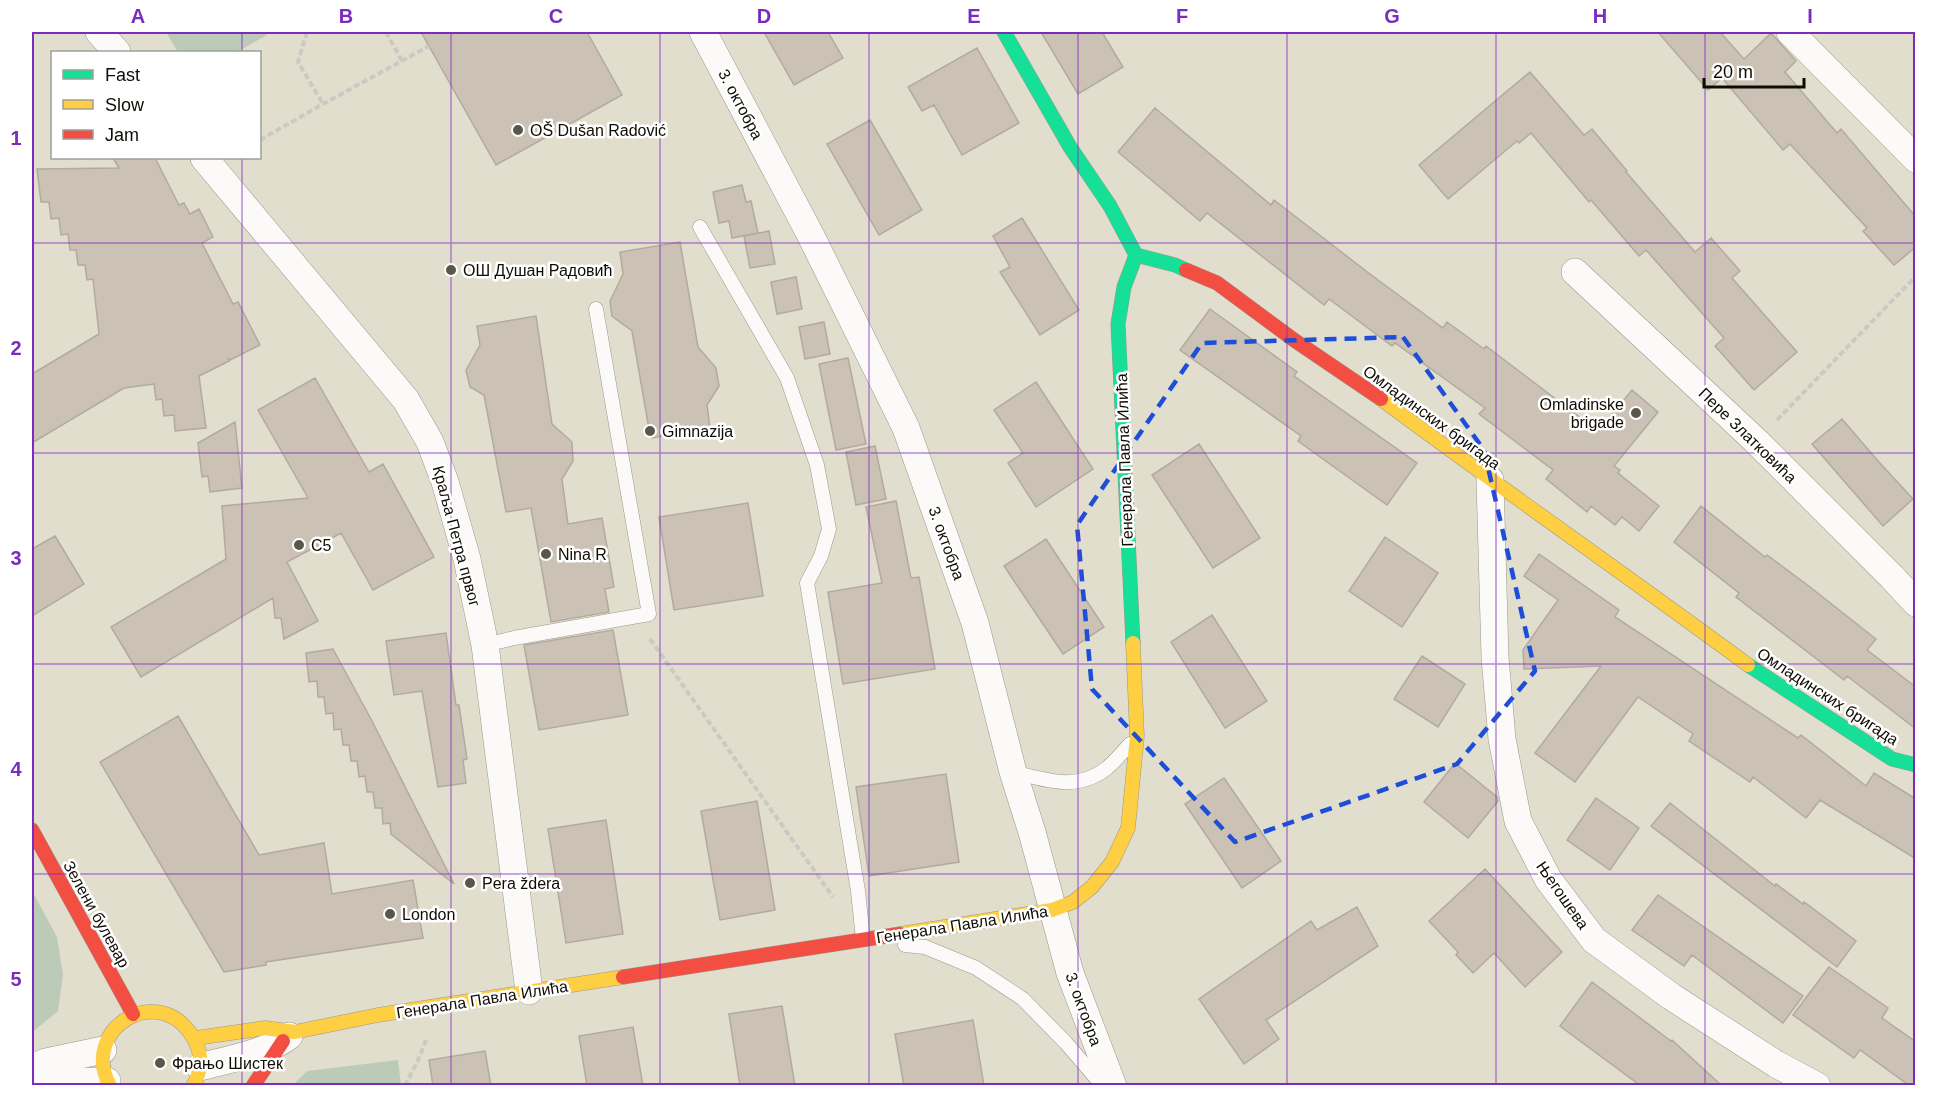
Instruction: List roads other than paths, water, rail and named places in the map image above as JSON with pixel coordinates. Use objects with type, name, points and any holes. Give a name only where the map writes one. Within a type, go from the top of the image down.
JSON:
[{"type":"street","points":[[99,32],[116,51]]},
{"type":"street","name":"3. октобра","points":[[703,32],[812,236],[906,428],[975,623],[1013,772],[1032,832],[1070,973],[1113,1086]]},
{"type":"street","points":[[1004,32],[1070,147],[1110,206],[1136,255]]},
{"type":"street","points":[[1790,32],[1916,159]]},
{"type":"street","name":"Краља Петра првог","points":[[205,159],[399,392],[430,442],[445,482],[466,559],[484,645],[529,991]]},
{"type":"street","name":"Омладинских бригада","points":[[1136,255],[1175,265],[1216,283],[1381,399],[1767,679],[1892,759],[1916,765]]},
{"type":"street","name":"Генерала Павла Илића","points":[[197,1080],[289,1037],[378,1015],[1052,910],[1073,902],[1092,887],[1112,862],[1128,828],[1137,736],[1118,324],[1124,287],[1136,255]]},
{"type":"street","name":"Пере Златковића","points":[[1575,272],[1756,441],[1916,603]]},
{"type":"street","name":"Његошева","points":[[1490,480],[1495,657],[1502,739],[1518,821],[1548,879],[1594,940],[1672,997],[1776,1064],[1817,1086]]},
{"type":"street","name":"Зелени булевар","points":[[32,830],[133,1014]]},
{"type":"street","points":[[32,1075],[48,1082],[108,1083],[102,1066],[103,1050],[109,1035],[119,1022],[133,1014],[147,1011],[162,1012],[176,1017],[188,1026],[196,1038],[200,1052],[197,1080]]},
{"type":"street","name":"Генерала Павла Илића","points":[[196,1038],[265,1028],[289,1037]]},
{"type":"street","points":[[253,1086],[289,1037]]},
{"type":"street","points":[[32,1068],[46,1062],[103,1050]]},
{"type":"lane","points":[[700,227],[787,378],[817,465],[829,529],[821,556],[807,583],[858,891],[863,939],[925,947],[976,968],[1023,999],[1066,1043],[1103,1086]]},
{"type":"lane","points":[[484,645],[649,614],[596,309]]},
{"type":"lane","points":[[1013,772],[1073,783],[1090,778],[1107,768],[1137,736]]},
{"type":"place","name":"OŠ Dušan Radović","points":[[518,130]]},
{"type":"place","name":"ОШ Душан Радовић","points":[[451,270]]},
{"type":"place","name":"Omladinske brigade","points":[[1636,413]]},
{"type":"place","name":"Gimnazija","points":[[650,431]]},
{"type":"place","name":"C5","points":[[299,545]]},
{"type":"place","name":"Nina R","points":[[546,554]]},
{"type":"place","name":"Pera ždera","points":[[470,883]]},
{"type":"place","name":"London","points":[[390,914]]},
{"type":"place","name":"Фрањо Шистек","points":[[160,1063]]}]
